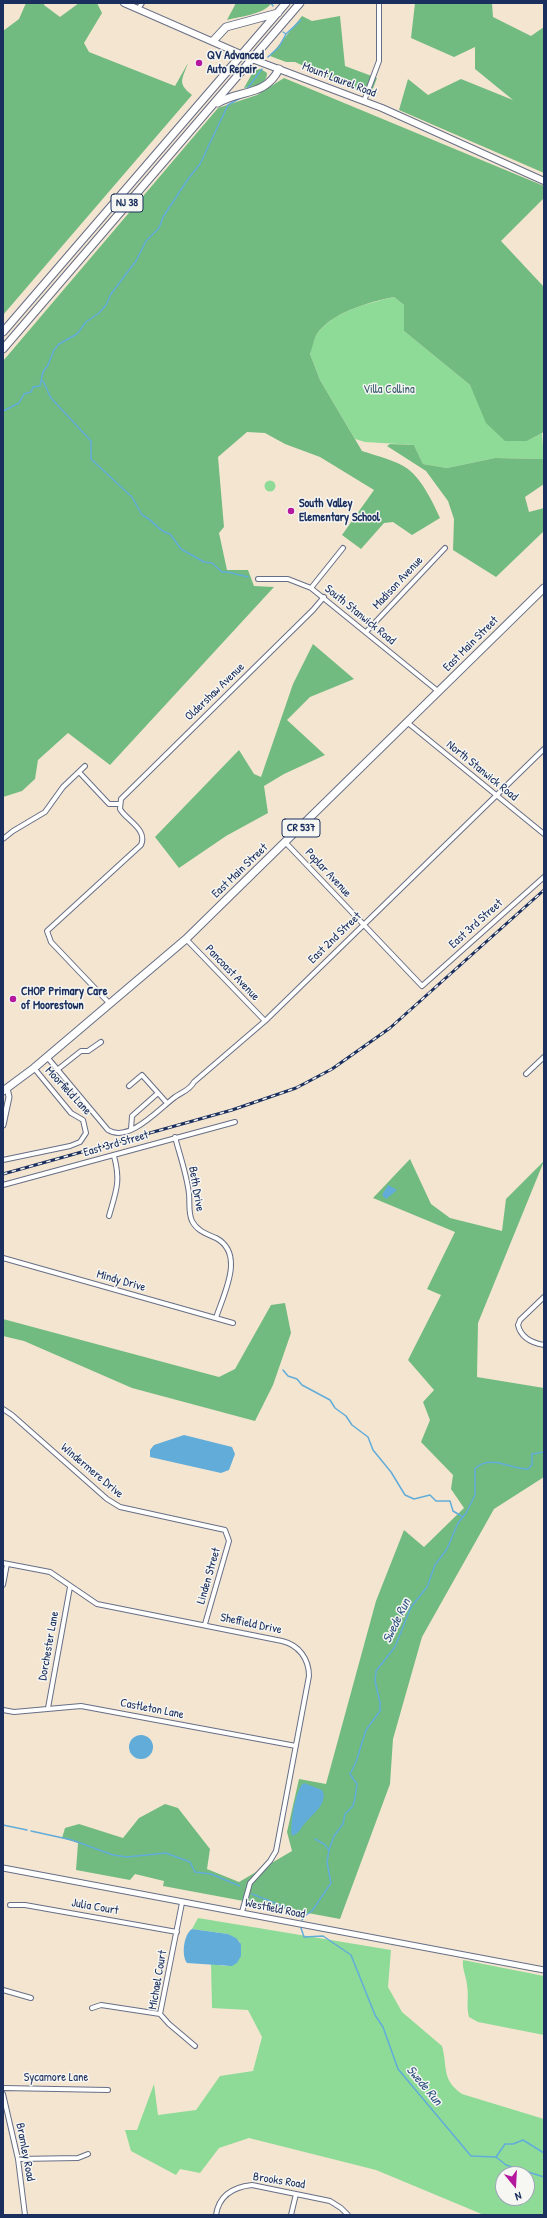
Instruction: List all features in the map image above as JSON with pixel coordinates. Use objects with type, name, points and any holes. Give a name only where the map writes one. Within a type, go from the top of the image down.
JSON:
[{"type":"main road","name":"Mount Laurel Road","points":[[124,3],[252,59],[364,101],[544,182]]},
{"type":"main road","name":"NJ 38","points":[[3,332],[286,3]]},
{"type":"main road","name":"NJ 38","points":[[3,349],[300,3]]},
{"type":"main road","points":[[213,41],[226,27],[278,13]]},
{"type":"main road","points":[[212,106],[232,96],[263,88],[273,78],[279,69]]},
{"type":"main road","name":"East Main Street","points":[[4,1087],[34,1068],[186,939],[286,843],[544,588]]},
{"type":"street","points":[[138,9],[142,3]]},
{"type":"street","points":[[364,101],[379,61],[379,3]]},
{"type":"street","points":[[311,588],[343,548]]},
{"type":"street","name":"Madison Avenue","points":[[366,632],[445,548]]},
{"type":"street","name":"South Stanwick Road","points":[[258,579],[288,579],[311,588],[324,597],[439,692]]},
{"type":"street","name":"Oldershaw Avenue","points":[[120,803],[313,610],[324,597]]},
{"type":"street","name":"North Stanwick Road","points":[[408,723],[544,834]]},
{"type":"street","name":"East 2nd Street","points":[[131,1129],[142,1124],[167,1103],[191,1088],[194,1082],[265,1021],[544,749]]},
{"type":"street","points":[[3,839],[13,831],[45,812],[63,787],[85,766]]},
{"type":"street","points":[[79,772],[108,802],[120,803],[122,813],[140,831],[143,841],[139,848],[47,931],[51,942],[110,1004]]},
{"type":"street","name":"Poplar Avenue","points":[[286,843],[422,986]]},
{"type":"street","name":"East 3rd Street","points":[[422,986],[544,877]]},
{"type":"street","name":"Pancoast Avenue","points":[[186,939],[265,1021]]},
{"type":"street","points":[[57,1070],[81,1051],[88,1051],[101,1042]]},
{"type":"street","points":[[47,1057],[108,1130],[116,1132],[131,1129],[132,1116],[158,1093]]},
{"type":"street","points":[[526,1074],[544,1057]]},
{"type":"street","name":"Moorfield Lane","points":[[3,1160],[70,1146],[80,1142],[86,1133],[83,1120],[71,1113],[34,1068]]},
{"type":"street","points":[[129,1086],[142,1075],[167,1103]]},
{"type":"street","points":[[3,1125],[9,1097],[4,1087]]},
{"type":"street","name":"East 3rd Street","points":[[3,1186],[114,1156],[175,1137],[235,1122]]},
{"type":"street","name":"Beth Drive","points":[[175,1137],[188,1188],[190,1213],[193,1224],[202,1231],[222,1242],[231,1254],[232,1265],[216,1318]]},
{"type":"street","points":[[109,1216],[118,1183],[119,1173],[114,1156]]},
{"type":"street","name":"Mindy Drive","points":[[3,1258],[233,1323]]},
{"type":"street","points":[[544,1297],[520,1320],[518,1326],[524,1337],[535,1344],[544,1345]]},
{"type":"street","name":"Windermere Drive","points":[[3,1409],[12,1415],[107,1499],[120,1507],[152,1515],[221,1528],[228,1533]]},
{"type":"street","name":"Linden Street","points":[[205,1624],[229,1541],[228,1533]]},
{"type":"street","points":[[3,1585],[5,1563]]},
{"type":"street","name":"Sheffield Drive","points":[[5,1563],[50,1572],[97,1604],[205,1624],[231,1632],[287,1642],[303,1655],[308,1664],[309,1676],[275,1853],[250,1883],[242,1912]]},
{"type":"street","name":"Dorchester Lane","points":[[48,1708],[70,1587]]},
{"type":"street","name":"Castleton Lane","points":[[3,1710],[14,1712],[80,1706],[296,1746]]},
{"type":"street","name":"Westfield Road","points":[[3,1868],[182,1903],[242,1912],[544,1970]]},
{"type":"street","name":"Michael Court","points":[[182,1903],[160,2014],[169,2024],[195,2046]]},
{"type":"street","name":"Julia Court","points":[[10,1905],[25,1905],[176,1932]]},
{"type":"street","points":[[3,1990],[32,1998]]},
{"type":"street","points":[[92,2008],[101,2005],[160,2014]]},
{"type":"street","name":"Sycamore Lane","points":[[3,2088],[108,2090]]},
{"type":"street","name":"Bramley Road","points":[[3,2094],[18,2159],[25,2215]]},
{"type":"street","points":[[18,2159],[78,2158],[88,2154]]},
{"type":"street","name":"Brooks Road","points":[[216,2215],[219,2203],[225,2196],[241,2186],[271,2188],[330,2201],[342,2208],[348,2215]]},
{"type":"street","points":[[292,2215],[296,2194]]},
{"type":"green space","points":[[26,3],[44,3],[44,5],[60,17],[79,3],[97,3],[102,13],[84,43],[89,52],[175,86],[188,63],[182,81],[184,87],[192,95],[3,315],[3,31],[19,19]]},
{"type":"green space","points":[[236,3],[272,3],[257,13],[227,20]]},
{"type":"green space","points":[[415,3],[492,3],[493,17],[531,36],[544,27],[544,173],[399,110],[408,79],[428,95],[461,79],[513,100],[475,69],[475,47],[454,57],[411,38]]},
{"type":"green space","points":[[302,16],[312,21],[340,16],[345,66],[377,78],[370,96],[295,62],[286,62],[270,56]]},
{"type":"green space","points":[[261,69],[267,73],[265,80],[259,85],[244,88],[254,70]]},
{"type":"green space","points":[[284,78],[544,186],[544,198],[501,241],[544,287],[544,432],[527,441],[505,441],[486,423],[470,385],[404,331],[404,305],[394,297],[354,308],[326,324],[317,333],[310,354],[320,380],[362,451],[392,461],[408,469],[423,485],[440,518],[412,535],[393,522],[384,523],[361,549],[342,535],[374,490],[320,457],[285,444],[265,433],[247,432],[218,457],[224,527],[219,533],[227,570],[248,570],[254,586],[274,587],[110,765],[68,733],[38,760],[35,779],[22,791],[3,797],[3,361],[218,108],[257,95]]},
{"type":"green space","name":"Villa Collina","points":[[394,297],[404,305],[404,331],[470,385],[477,399],[527,441],[542,433],[544,459],[495,458],[447,468],[423,464],[414,445],[365,442],[355,439],[320,380],[310,354],[312,345],[319,331],[334,318],[374,302]]},
{"type":"green space","points":[[390,444],[414,445],[423,464],[447,468],[495,458],[544,459],[544,484],[525,497],[529,512],[544,508],[544,531],[496,577],[453,550],[454,519],[448,501],[426,471],[387,446]]},
{"type":"green space","points":[[268,481],[272,481],[274,482],[274,490],[268,491],[265,488],[265,484]]},
{"type":"green space","points":[[313,644],[354,679],[310,697],[287,720],[325,755],[284,774],[264,786],[268,813],[226,836],[179,868],[155,837],[239,750],[254,774],[261,777],[293,684]]},
{"type":"green space","points":[[410,1159],[431,1204],[450,1218],[502,1231],[506,1199],[544,1161],[478,1323],[477,1377],[544,1388],[544,1477],[494,1509],[422,1637],[393,1739],[390,1784],[340,1919],[163,1886],[164,1881],[135,1874],[130,1880],[76,1870],[78,1843],[62,1838],[65,1828],[79,1824],[123,1838],[139,1818],[165,1804],[178,1808],[210,1849],[207,1869],[239,1882],[292,1851],[287,1832],[299,1779],[326,1784],[376,1601],[404,1530],[424,1547],[464,1508],[451,1489],[453,1475],[421,1442],[430,1420],[423,1402],[434,1390],[408,1360],[441,1295],[427,1289],[455,1232],[373,1198]]},
{"type":"green space","points":[[285,1303],[291,1333],[273,1385],[255,1421],[132,1388],[24,1341],[3,1336],[3,1319],[219,1377],[235,1369],[271,1305]]},
{"type":"green space","points":[[198,1918],[391,1950],[388,1987],[402,2012],[442,2046],[446,2073],[455,2089],[462,2094],[544,2119],[544,2215],[484,2215],[376,2170],[249,2138],[219,2148],[200,2173],[180,2169],[176,2175],[131,2151],[125,2130],[137,2130],[154,2084],[158,2115],[196,2110],[220,2076],[253,2071],[262,2037],[248,2010],[212,2008],[211,1964],[225,1966],[237,1963],[241,1953],[240,1942],[228,1934],[192,1929]]},
{"type":"green space","points":[[463,1960],[544,1976],[544,2035],[478,2022],[469,2017],[468,1989]]},
{"type":"water","points":[[388,1185],[397,1190],[386,1199],[382,1195]]},
{"type":"water","points":[[184,1435],[232,1447],[235,1454],[229,1470],[221,1473],[150,1457],[150,1450],[154,1445]]},
{"type":"water","points":[[141,1735],[150,1738],[153,1747],[150,1756],[141,1759],[132,1756],[129,1747],[132,1738]]},
{"type":"water","points":[[304,1783],[322,1790],[324,1794],[323,1799],[316,1812],[298,1832],[292,1836],[291,1824],[294,1807],[298,1791]]},
{"type":"water","points":[[192,1929],[228,1934],[236,1938],[241,1944],[241,1956],[237,1963],[232,1966],[187,1963],[184,1955],[184,1945],[187,1935]]},
{"type":"waterway","points":[[268,57],[279,47],[286,34],[301,20]]},
{"type":"waterway","points":[[247,89],[262,69]]},
{"type":"waterway","points":[[3,411],[19,403],[24,394],[31,392],[33,387],[40,386],[43,372],[48,365],[54,350],[59,344],[77,334],[86,322],[99,313],[106,305],[111,294],[136,261],[146,241],[159,228],[163,217],[188,179],[200,164],[228,105],[242,97]]},
{"type":"waterway","points":[[43,381],[51,398],[91,441],[91,459],[132,497],[142,515],[149,519],[162,531],[170,534],[181,549],[204,562],[212,563],[222,572],[248,577]]},
{"type":"waterway","points":[[283,1370],[288,1376],[297,1379],[302,1385],[330,1400],[335,1408],[346,1416],[352,1425],[368,1437],[373,1450],[391,1472],[405,1495],[414,1499],[430,1495],[436,1501],[450,1501],[453,1511],[463,1517]]},
{"type":"waterway","name":"Swede Run","points":[[302,1920],[312,1911],[331,1883],[327,1862],[329,1850],[334,1836],[343,1824],[345,1814],[353,1806],[355,1798],[357,1784],[350,1774],[356,1762],[366,1730],[380,1711],[380,1702],[375,1681],[376,1671],[395,1647],[411,1607],[427,1587],[435,1565],[447,1549],[458,1523],[466,1513],[475,1495],[475,1469],[481,1465],[493,1462],[528,1469],[532,1465],[532,1454],[544,1452]]},
{"type":"waterway","points":[[3,1825],[27,1830]]},
{"type":"waterway","points":[[31,1831],[72,1840],[113,1855],[127,1857],[166,1853],[190,1862],[195,1872],[211,1874],[240,1886]]},
{"type":"waterway","points":[[315,1839],[324,1844],[329,1850]]},
{"type":"waterway","points":[[252,1894],[305,1915]]},
{"type":"waterway","name":"Swede Run","points":[[301,1928],[304,1937],[323,1936],[351,1955],[375,2015],[383,2027],[398,2069],[471,2156],[496,2157]]},
{"type":"waterway","name":"Swede Run","points":[[496,2157],[505,2144],[513,2144],[523,2140],[544,2153]]},
{"type":"waterway","points":[[496,2157],[506,2165],[544,2177]]},
{"type":"railway","points":[[3,1174],[232,1110],[296,1088],[332,1069],[390,1028],[544,890]]},
{"type":"place","name":"QV Advanced Auto Repair","points":[[199,63]]},
{"type":"place","name":"South Valley Elementary School","points":[[291,511]]},
{"type":"place","name":"CHOP Primary Care of Moorestown","points":[[13,999]]}]
